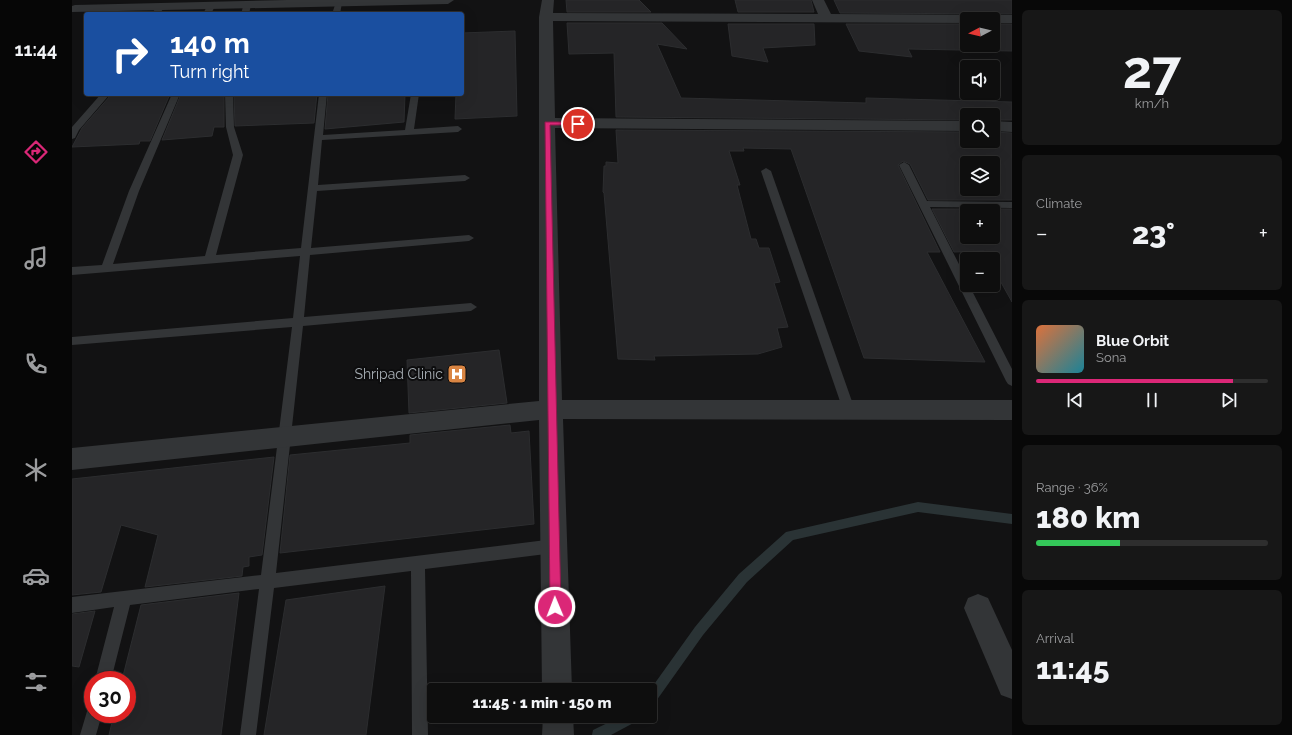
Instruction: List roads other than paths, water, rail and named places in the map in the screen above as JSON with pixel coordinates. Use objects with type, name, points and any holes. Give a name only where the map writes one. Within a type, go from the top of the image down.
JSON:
[{"type":"street","points":[[76,9],[162,7],[209,10],[337,8],[448,0]]},
{"type":"street","points":[[818,0],[826,18]]},
{"type":"street","points":[[557,683],[551,409],[547,8],[713,12],[826,18],[960,19]]},
{"type":"street","points":[[1000,19],[1012,19]]},
{"type":"street","points":[[547,123],[960,126]]},
{"type":"street","points":[[1000,126],[1012,127]]},
{"type":"street","points":[[72,459],[551,409],[1012,410]]},
{"type":"street","points":[[978,608],[1012,684]]},
{"type":"street","points":[[558,723],[558,735]]},
{"type":"lane","points":[[72,136],[75,129],[104,96]]},
{"type":"lane","points":[[106,268],[134,191],[175,96]]},
{"type":"lane","points":[[209,260],[238,155],[230,127],[229,96]]},
{"type":"lane","points":[[248,735],[285,437],[323,96]]},
{"type":"lane","points":[[409,132],[415,96]]},
{"type":"lane","points":[[318,138],[458,129]]},
{"type":"lane","points":[[904,165],[1012,382]]},
{"type":"lane","points":[[766,171],[849,410]]},
{"type":"lane","points":[[312,188],[465,178]]},
{"type":"lane","points":[[924,204],[1012,205]]},
{"type":"lane","points":[[72,271],[468,238]]},
{"type":"lane","points":[[72,341],[297,320],[471,306]]},
{"type":"lane","points":[[72,605],[554,546]]},
{"type":"lane","points":[[418,562],[420,735]]},
{"type":"lane","points":[[104,671],[124,599]]},
{"type":"lane","points":[[88,735],[91,723]]},
{"type":"waterway","points":[[657,690],[699,631],[743,578],[790,536],[918,507],[1012,519]]},
{"type":"waterway","points":[[598,735],[621,723]]},
{"type":"place","name":"Shripad Clinic","points":[[457,374]]}]
